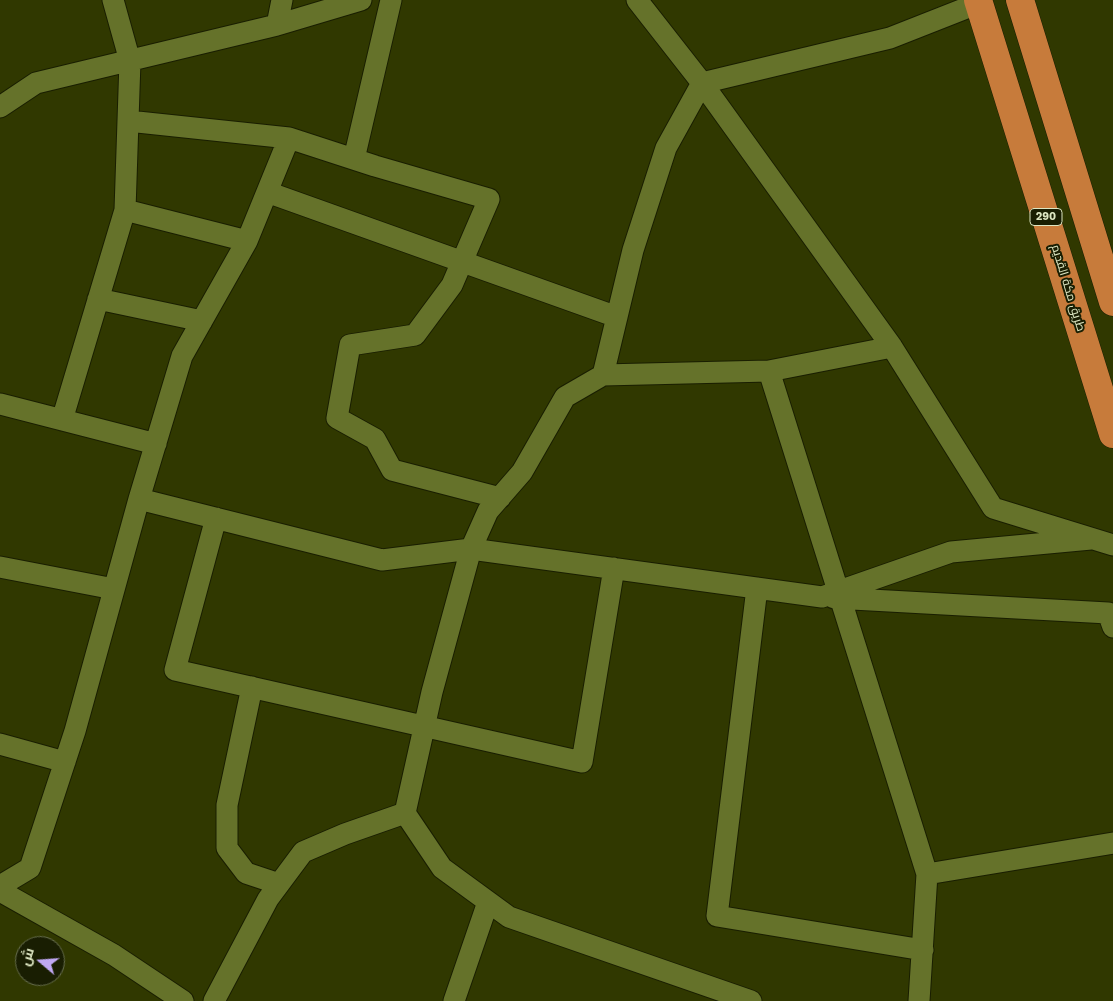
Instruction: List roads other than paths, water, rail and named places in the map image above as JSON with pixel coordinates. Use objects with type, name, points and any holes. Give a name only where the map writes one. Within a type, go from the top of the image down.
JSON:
[{"type":"highway","points":[[1020,0],[1113,302]]},
{"type":"highway","name":"طريق مكة القديم","points":[[979,2],[1113,434]]},
{"type":"street","points":[[62,420],[125,210],[130,61],[114,0]]},
{"type":"street","points":[[277,25],[282,0]]},
{"type":"street","points":[[0,107],[36,83],[277,25],[361,0]]},
{"type":"street","points":[[354,159],[390,0]]},
{"type":"street","points":[[637,0],[702,83],[892,346],[994,508],[1113,546]]},
{"type":"street","points":[[602,375],[633,250],[666,148],[702,83],[890,38],[979,2]]},
{"type":"street","points":[[128,121],[289,138],[489,198],[452,285],[415,334],[350,345],[337,418],[375,439],[392,470],[500,498]]},
{"type":"street","points":[[0,886],[30,868],[65,762],[139,499],[182,356],[247,241],[289,138]]},
{"type":"street","points":[[267,192],[617,317]]},
{"type":"street","points":[[125,210],[247,241]]},
{"type":"street","points":[[98,299],[202,321]]},
{"type":"street","points":[[751,1001],[718,997],[509,917],[442,868],[406,813],[425,726],[471,549],[488,511],[522,472],[565,397],[602,375],[769,371],[892,346]]},
{"type":"street","points":[[769,371],[834,596],[927,874],[920,1001]]},
{"type":"street","points":[[0,404],[156,444]]},
{"type":"street","points":[[139,499],[382,560],[471,549],[757,588],[834,596],[1108,613],[1113,627]]},
{"type":"street","points":[[216,518],[175,670],[582,762],[614,568]]},
{"type":"street","points":[[834,596],[951,552],[1091,539]]},
{"type":"street","points":[[0,566],[114,589]]},
{"type":"street","points":[[757,588],[717,916],[923,950]]},
{"type":"street","points":[[252,687],[226,805],[227,848],[246,873],[279,884]]},
{"type":"street","points":[[0,744],[65,762]]},
{"type":"street","points":[[214,1001],[268,899],[303,852],[345,834],[406,813]]},
{"type":"street","points":[[927,874],[1113,843]]},
{"type":"street","points":[[0,892],[114,955],[183,1001]]},
{"type":"street","points":[[454,1001],[488,902]]}]
